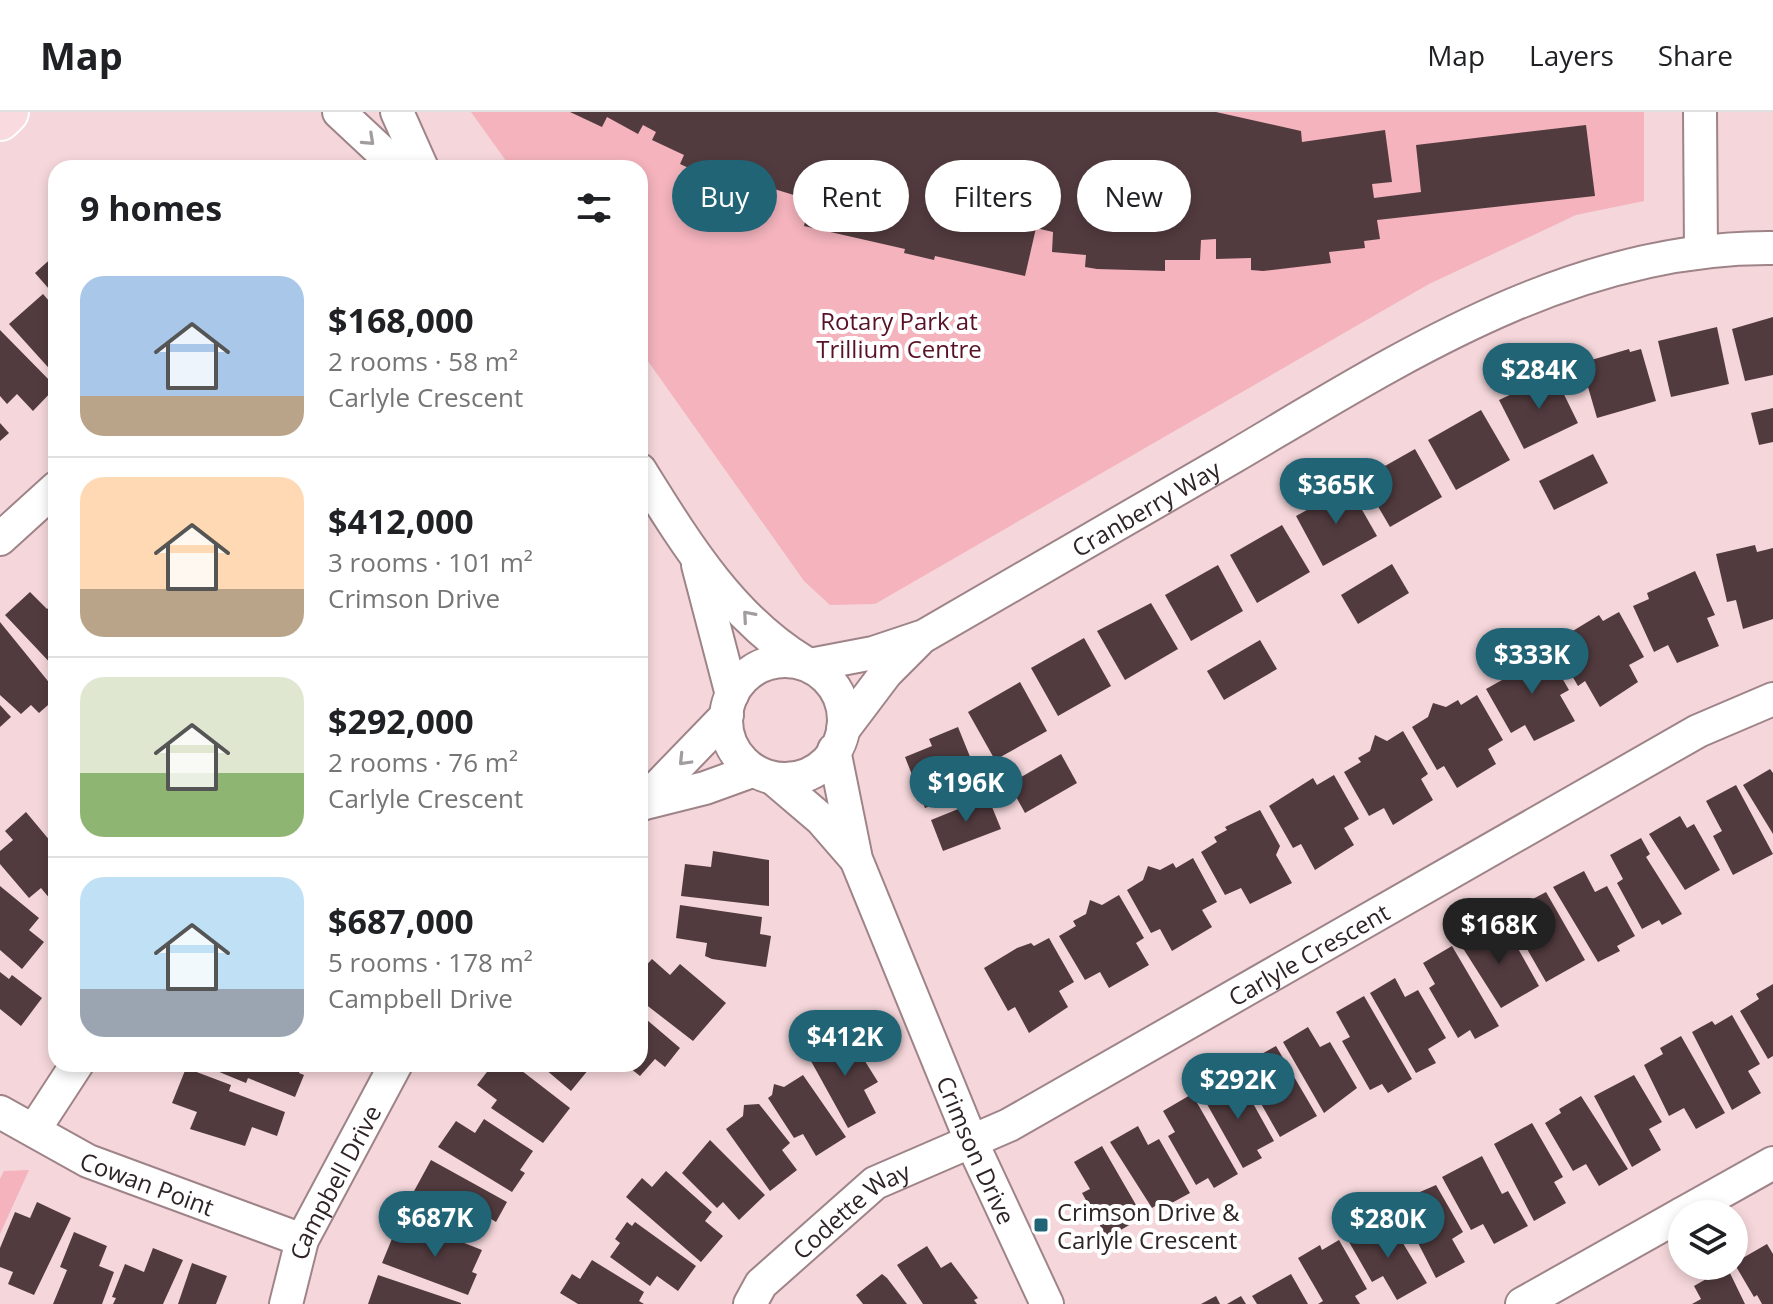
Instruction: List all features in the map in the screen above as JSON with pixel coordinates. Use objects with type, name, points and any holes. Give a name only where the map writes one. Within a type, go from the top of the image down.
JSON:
[{"type":"main road","points":[[0,119],[7,112]]},
{"type":"street","points":[[339,112],[390,160]]},
{"type":"street","points":[[397,112],[418,160]]},
{"type":"street","points":[[1700,112],[1701,252]]},
{"type":"street","name":"Cranberry Way","points":[[807,664],[873,653],[924,636],[1413,351],[1505,305],[1603,270],[1701,252],[1773,248]]},
{"type":"street","points":[[648,483],[698,562],[768,640],[830,679],[844,710],[839,740],[819,769],[799,780],[763,775],[648,802]]},
{"type":"street","points":[[0,539],[48,495]]},
{"type":"street","points":[[698,562],[729,705],[726,733],[730,745],[763,775]]},
{"type":"street","name":"Cranberry Way","points":[[839,740],[886,673],[924,636]]},
{"type":"street","points":[[648,795],[729,705],[753,671],[776,660],[807,664]]},
{"type":"street","name":"Carlyle Crescent","points":[[972,1143],[1009,1125],[1698,731],[1773,699]]},
{"type":"street","name":"Crimson Drive","points":[[839,740],[856,859],[972,1143],[1047,1304]]},
{"type":"street","name":"Crimson Drive","points":[[763,775],[821,819],[856,859]]},
{"type":"street","points":[[34,1130],[72,1072]]},
{"type":"street","name":"Campbell Drive","points":[[286,1304],[302,1240],[392,1072]]},
{"type":"street","name":"Cowan Point","points":[[0,1112],[88,1161],[302,1240]]},
{"type":"street","name":"Codette Way","points":[[750,1304],[761,1284],[875,1183],[972,1143]]},
{"type":"street","points":[[1707,1200],[1773,1163]]},
{"type":"street","points":[[1522,1304],[1668,1222]]},
{"type":"green space","name":"Rotary Park at Trillium Centre","points":[[471,112],[1644,112],[1644,201],[1576,215],[1429,284],[875,604],[830,605],[804,581],[648,361],[648,160],[505,160]]},
{"type":"green space","points":[[29,1170],[0,1234],[0,1179],[4,1171]]},
{"type":"building","points":[[570,112],[1216,112],[1301,131],[1302,142],[1385,130],[1392,182],[1372,184],[1374,198],[1421,192],[1416,145],[1586,125],[1595,196],[1377,220],[1380,239],[1364,241],[1365,248],[1329,252],[1331,263],[1251,270],[1251,258],[1216,259],[1216,239],[1201,240],[1200,260],[1165,260],[1165,271],[1097,269],[1085,267],[1086,255],[1052,252],[1053,232],[1061,232],[1061,160],[925,160],[925,232],[1035,232],[1025,276],[935,256],[934,260],[904,253],[905,249],[830,232],[909,232],[909,160],[793,160],[793,195],[777,190],[777,160],[682,160],[684,155],[652,140],[656,132],[643,125],[638,134],[607,117],[602,127]]},
{"type":"building","points":[[48,261],[48,288],[35,273]]},
{"type":"building","points":[[43,294],[48,300],[48,367],[9,324]]},
{"type":"building","points":[[1773,317],[1773,375],[1745,381],[1732,329]]},
{"type":"building","points":[[1717,327],[1729,384],[1671,397],[1658,341]]},
{"type":"building","points":[[0,330],[48,379],[48,395],[33,411],[17,394],[7,404],[0,396]]},
{"type":"building","points":[[1629,349],[1630,352],[1641,349],[1656,401],[1597,418],[1581,363]]},
{"type":"building","points":[[1554,374],[1578,423],[1524,449],[1499,400]]},
{"type":"building","points":[[1773,408],[1773,442],[1759,445],[1751,413]]},
{"type":"building","points":[[1481,410],[1510,460],[1456,490],[1428,440]]},
{"type":"building","points":[[0,423],[9,433],[0,441]]},
{"type":"building","points":[[1415,449],[1442,497],[1390,527],[1362,479]]},
{"type":"building","points":[[1593,454],[1608,483],[1554,510],[1539,481]]},
{"type":"building","points":[[1349,487],[1377,536],[1323,566],[1296,516]]},
{"type":"building","points":[[1282,525],[1310,572],[1257,603],[1230,555]]},
{"type":"building","points":[[1755,545],[1757,552],[1773,548],[1773,619],[1743,629],[1736,600],[1727,602],[1716,554]]},
{"type":"building","points":[[1392,564],[1409,593],[1358,624],[1341,595]]},
{"type":"building","points":[[1218,565],[1243,611],[1191,641],[1165,595]]},
{"type":"building","points":[[1695,571],[1715,615],[1707,618],[1719,646],[1677,663],[1668,645],[1654,652],[1633,606],[1649,599],[1647,593]]},
{"type":"building","points":[[30,592],[48,608],[48,661],[5,615]]},
{"type":"building","points":[[1151,603],[1178,649],[1125,680],[1097,631]]},
{"type":"building","points":[[1619,612],[1644,657],[1629,665],[1638,682],[1600,707],[1585,681],[1578,686],[1553,643],[1599,615],[1603,621]]},
{"type":"building","points":[[0,622],[48,681],[48,705],[39,713],[31,705],[21,714],[0,695]]},
{"type":"building","points":[[1084,638],[1111,686],[1058,716],[1031,668]]},
{"type":"building","points":[[1260,640],[1277,669],[1224,700],[1207,671]]},
{"type":"building","points":[[1544,647],[1569,690],[1560,695],[1575,721],[1534,741],[1525,725],[1511,733],[1486,689],[1502,680],[1499,673]]},
{"type":"building","points":[[1020,682],[1047,731],[995,760],[968,712]]},
{"type":"building","points":[[1477,695],[1503,740],[1488,749],[1496,764],[1457,788],[1444,766],[1437,770],[1412,727],[1428,717],[1433,703],[1446,707],[1458,700],[1461,705]]},
{"type":"building","points":[[0,705],[11,717],[0,727]]},
{"type":"building","points":[[958,727],[979,779],[954,789],[957,796],[925,808],[905,757],[932,746],[929,739]]},
{"type":"building","points":[[1403,731],[1428,774],[1421,779],[1433,800],[1393,825],[1384,808],[1369,816],[1344,772],[1361,762],[1358,758],[1370,751],[1375,735],[1387,741]]},
{"type":"building","points":[[1061,754],[1077,783],[1025,813],[1009,784]]},
{"type":"building","points":[[1770,769],[1773,773],[1773,834],[1743,785]]},
{"type":"building","points":[[1334,775],[1359,819],[1344,828],[1354,845],[1315,870],[1301,844],[1293,848],[1269,806],[1313,778],[1317,785]]},
{"type":"building","points":[[1736,785],[1773,854],[1733,875],[1713,836],[1722,831],[1706,801]]},
{"type":"building","points":[[988,797],[1001,829],[943,851],[931,820]]},
{"type":"building","points":[[1260,810],[1280,846],[1276,855],[1292,883],[1250,904],[1241,888],[1225,895],[1201,852],[1217,842],[1214,837],[1227,830],[1225,827]]},
{"type":"building","points":[[26,812],[48,838],[48,896],[41,888],[29,898],[0,864],[0,851],[13,840],[5,831]]},
{"type":"building","points":[[1680,816],[1687,828],[1694,824],[1720,870],[1685,890],[1649,834]]},
{"type":"building","points":[[1641,838],[1650,854],[1646,857],[1682,914],[1662,925],[1659,920],[1642,929],[1617,883],[1623,879],[1610,855]]},
{"type":"building","points":[[713,851],[769,860],[769,906],[681,896],[685,864],[711,867]]},
{"type":"building","points":[[1193,858],[1217,902],[1202,910],[1212,927],[1172,951],[1160,929],[1151,933],[1127,890],[1143,880],[1148,866],[1160,870],[1173,863],[1176,868]]},
{"type":"building","points":[[1584,871],[1595,892],[1607,886],[1635,936],[1617,946],[1620,951],[1598,962],[1553,887]]},
{"type":"building","points":[[0,886],[39,918],[29,930],[44,942],[22,969],[0,950]]},
{"type":"building","points":[[1546,892],[1585,960],[1546,982],[1523,942],[1532,937],[1516,908]]},
{"type":"building","points":[[1119,895],[1144,938],[1136,943],[1149,965],[1109,988],[1100,972],[1085,980],[1059,936],[1076,926],[1073,921],[1086,914],[1090,900],[1102,905]]},
{"type":"building","points":[[680,905],[762,917],[760,934],[771,936],[766,967],[712,959],[705,956],[707,943],[676,938]]},
{"type":"building","points":[[1490,924],[1505,951],[1516,945],[1539,986],[1501,1008],[1459,942]]},
{"type":"building","points":[[1049,938],[1074,982],[1059,991],[1068,1007],[1029,1033],[1015,1007],[1008,1011],[984,968],[1017,948],[1031,943],[1034,946]]},
{"type":"building","points":[[1452,946],[1499,1026],[1475,1039],[1470,1030],[1458,1038],[1429,988],[1435,984],[1423,963]]},
{"type":"building","points":[[652,959],[670,975],[680,964],[726,1003],[693,1041],[648,1006],[648,963]]},
{"type":"building","points":[[0,972],[9,979],[12,975],[42,998],[21,1026],[0,1009]]},
{"type":"building","points":[[1395,978],[1405,997],[1418,990],[1446,1038],[1428,1049],[1436,1063],[1416,1073],[1370,993]]},
{"type":"building","points":[[1773,984],[1773,1056],[1768,1059],[1740,1011],[1759,999],[1756,994]]},
{"type":"building","points":[[1364,996],[1412,1079],[1388,1093],[1382,1084],[1370,1090],[1342,1041],[1350,1037],[1336,1012]]},
{"type":"building","points":[[1732,1015],[1760,1064],[1748,1071],[1761,1093],[1732,1110],[1692,1032],[1712,1021],[1715,1025]]},
{"type":"building","points":[[648,1021],[680,1048],[665,1067],[655,1059],[648,1067]]},
{"type":"building","points":[[1308,1027],[1320,1047],[1330,1042],[1357,1088],[1324,1113],[1283,1042]]},
{"type":"building","points":[[848,1034],[878,1082],[864,1090],[876,1113],[848,1128],[806,1052],[833,1037],[835,1041]]},
{"type":"building","points":[[1681,1036],[1725,1113],[1696,1129],[1684,1108],[1669,1116],[1644,1065],[1663,1054],[1660,1048]]},
{"type":"building","points":[[1276,1046],[1317,1116],[1280,1137],[1255,1093],[1263,1089],[1247,1062]]},
{"type":"building","points":[[184,1072],[197,1072],[231,1085],[229,1091],[285,1112],[277,1136],[252,1127],[245,1146],[190,1129],[197,1112],[172,1103]]},
{"type":"building","points":[[219,1072],[299,1072],[304,1075],[295,1097],[248,1078],[246,1083]]},
{"type":"building","points":[[487,1072],[523,1072],[570,1108],[543,1143],[491,1108],[497,1100],[477,1085]]},
{"type":"building","points":[[548,1072],[586,1072],[571,1091]]},
{"type":"building","points":[[803,1075],[846,1137],[816,1156],[803,1134],[794,1138],[768,1098],[772,1095],[774,1084],[784,1087]]},
{"type":"building","points":[[1634,1075],[1662,1122],[1649,1129],[1661,1150],[1632,1167],[1594,1096]]},
{"type":"building","points":[[1224,1077],[1235,1095],[1245,1089],[1274,1141],[1257,1150],[1262,1158],[1243,1168],[1199,1090]]},
{"type":"building","points":[[1192,1094],[1238,1174],[1214,1188],[1208,1178],[1196,1185],[1168,1136],[1175,1132],[1163,1111]]},
{"type":"building","points":[[1581,1096],[1628,1169],[1599,1186],[1586,1164],[1573,1171],[1545,1123],[1561,1113],[1559,1109]]},
{"type":"building","points":[[759,1104],[790,1143],[782,1150],[797,1170],[770,1191],[726,1129],[743,1116],[744,1105]]},
{"type":"building","points":[[484,1119],[533,1151],[520,1170],[525,1173],[512,1192],[438,1147],[456,1121],[475,1133]]},
{"type":"building","points":[[1532,1123],[1563,1177],[1554,1182],[1566,1203],[1534,1221],[1494,1144]]},
{"type":"building","points":[[1138,1126],[1148,1145],[1159,1139],[1190,1193],[1168,1205],[1165,1200],[1152,1208],[1110,1142]]},
{"type":"building","points":[[710,1140],[765,1195],[739,1220],[723,1202],[717,1208],[682,1173]]},
{"type":"building","points":[[1102,1146],[1143,1217],[1107,1238],[1082,1193],[1090,1189],[1074,1162]]},
{"type":"building","points":[[1482,1156],[1502,1194],[1508,1191],[1528,1226],[1494,1244],[1483,1224],[1471,1230],[1442,1177]]},
{"type":"building","points":[[431,1160],[507,1202],[496,1222],[488,1217],[478,1236],[435,1216],[440,1207],[413,1193]]},
{"type":"building","points":[[666,1171],[712,1212],[705,1221],[723,1236],[701,1262],[626,1197],[642,1178],[652,1187]]},
{"type":"building","points":[[1436,1185],[1463,1232],[1452,1239],[1465,1262],[1436,1278],[1397,1202]]},
{"type":"building","points":[[37,1202],[71,1218],[34,1295],[8,1284],[13,1272],[0,1267],[0,1248],[15,1212],[30,1218]]},
{"type":"building","points":[[1389,1220],[1427,1283],[1397,1300],[1383,1276],[1372,1282],[1349,1242]]},
{"type":"building","points":[[627,1222],[632,1226],[635,1222],[696,1266],[678,1291],[657,1276],[650,1286],[610,1257],[620,1243],[615,1239]]},
{"type":"building","points":[[396,1229],[424,1241],[429,1229],[482,1250],[472,1272],[477,1274],[468,1295],[382,1263]]},
{"type":"building","points":[[74,1232],[107,1246],[99,1266],[114,1272],[102,1304],[53,1304],[67,1270],[60,1267]]},
{"type":"building","points":[[1339,1240],[1367,1289],[1355,1296],[1360,1304],[1318,1304],[1323,1301],[1298,1258],[1320,1245],[1322,1250]]},
{"type":"building","points":[[1767,1244],[1773,1254],[1773,1304],[1762,1304],[1744,1280],[1748,1280],[1748,1255]]},
{"type":"building","points":[[927,1246],[941,1268],[951,1262],[978,1298],[974,1300],[977,1304],[923,1304],[897,1265]]},
{"type":"building","points":[[153,1248],[183,1260],[163,1304],[113,1304],[116,1298],[112,1297],[125,1264],[144,1272]]},
{"type":"building","points":[[592,1260],[644,1292],[639,1301],[644,1304],[578,1304],[560,1293],[572,1274],[580,1279]]},
{"type":"building","points":[[192,1263],[227,1276],[216,1304],[178,1304]]},
{"type":"building","points":[[882,1274],[907,1304],[863,1304],[856,1295]]},
{"type":"building","points":[[1291,1274],[1308,1304],[1257,1304],[1252,1296]]},
{"type":"building","points":[[378,1275],[461,1303],[461,1304],[368,1304]]},
{"type":"building","points":[[1704,1280],[1733,1280],[1745,1304],[1692,1304],[1701,1299],[1694,1286]]},
{"type":"building","points":[[1216,1296],[1220,1304],[1201,1304]]},
{"type":"building","points":[[1241,1296],[1246,1304],[1227,1304]]},
{"type":"place","name":"Crimson Drive & Carlyle Crescent","points":[[1041,1225]]}]
